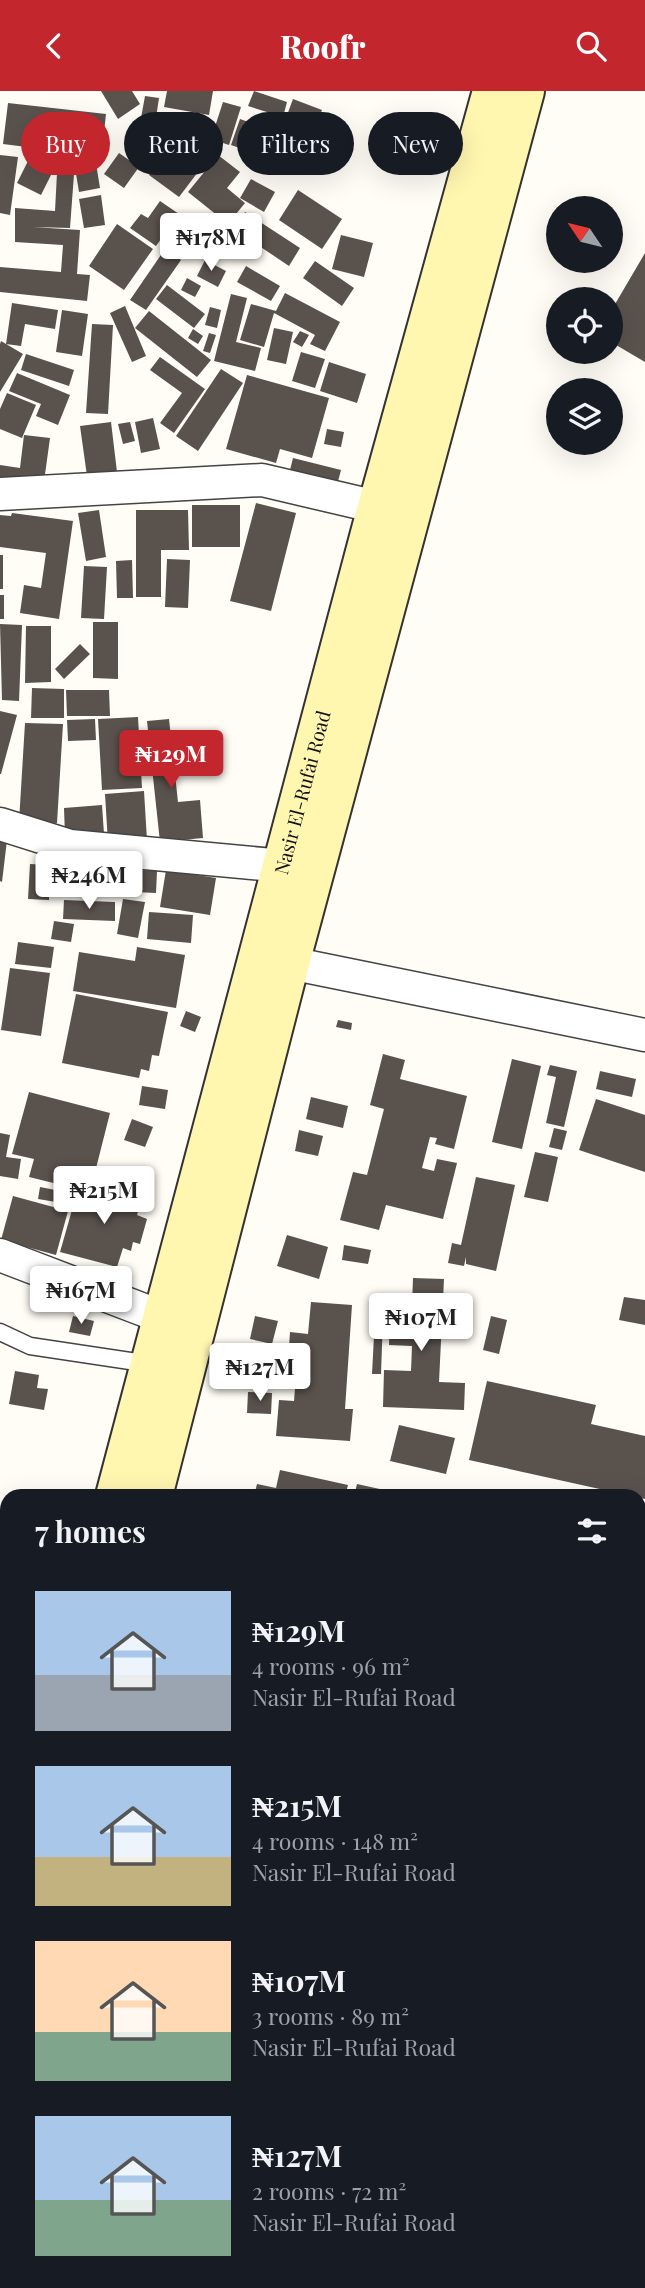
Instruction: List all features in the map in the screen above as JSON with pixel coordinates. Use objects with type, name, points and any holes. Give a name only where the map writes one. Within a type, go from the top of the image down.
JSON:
[{"type":"main road","name":"Nasir El-Rufai Road","points":[[155,1489],[290,963],[393,491],[492,91]]},
{"type":"main road","name":"Nasir El-Rufai Road","points":[[117,1489],[284,866],[393,491],[525,91]]},
{"type":"street","points":[[0,494],[158,483],[262,480],[393,491]]},
{"type":"street","points":[[0,824],[70,846],[284,866]]},
{"type":"street","points":[[290,963],[645,1035]]},
{"type":"street","points":[[0,1255],[162,1317]]},
{"type":"lane","points":[[0,1332],[30,1346],[116,1362],[150,1364]]},
{"type":"building","points":[[101,91],[132,91],[140,104],[124,112],[118,119]]},
{"type":"building","points":[[167,91],[213,91],[210,112],[164,107]]},
{"type":"building","points":[[254,91],[287,102],[284,112],[267,112],[248,106]]},
{"type":"building","points":[[145,96],[159,98],[157,112],[142,112]]},
{"type":"building","points":[[293,99],[322,110],[321,112],[288,112]]},
{"type":"building","points":[[223,102],[241,107],[237,112],[229,145],[223,143],[223,112],[220,112]]},
{"type":"building","points":[[8,103],[88,112],[21,112],[21,146],[3,144]]},
{"type":"building","points":[[237,128],[237,147],[231,145]]},
{"type":"building","points":[[119,153],[124,156],[124,175],[133,175],[124,188],[105,175],[110,175],[110,166]]},
{"type":"building","points":[[0,155],[18,157],[10,215],[0,213]]},
{"type":"building","points":[[223,159],[237,170],[238,175],[227,188],[245,203],[228,224],[188,192],[202,175],[223,175]]},
{"type":"building","points":[[21,175],[51,175],[41,195],[17,183]]},
{"type":"building","points":[[57,175],[74,175],[70,228],[33,227],[80,230],[77,274],[90,275],[87,301],[0,292],[0,267],[61,272],[63,245],[15,242],[15,208],[55,211]]},
{"type":"building","points":[[76,175],[98,175],[100,188],[79,192]]},
{"type":"building","points":[[149,175],[196,175],[179,197]]},
{"type":"building","points":[[251,179],[275,192],[264,212],[240,198]]},
{"type":"building","points":[[298,190],[342,219],[322,249],[279,220]]},
{"type":"building","points":[[101,195],[105,225],[84,228],[79,199]]},
{"type":"building","points":[[160,201],[179,214],[156,246],[130,228],[141,214],[148,218]]},
{"type":"building","points":[[245,212],[300,248],[289,266],[234,229]]},
{"type":"building","points":[[183,220],[211,237],[198,259],[170,242]]},
{"type":"building","points":[[117,224],[153,249],[124,290],[89,266]]},
{"type":"building","points":[[341,235],[373,243],[364,277],[332,269]]},
{"type":"building","points":[[165,249],[181,260],[146,310],[130,300]]},
{"type":"building","points":[[645,253],[645,362],[623,349],[623,291]]},
{"type":"building","points":[[205,260],[226,271],[218,287],[197,276]]},
{"type":"building","points":[[315,261],[354,288],[342,306],[303,278]]},
{"type":"building","points":[[246,266],[280,286],[271,301],[237,282]]},
{"type":"building","points":[[187,278],[201,286],[195,297],[181,290]]},
{"type":"building","points":[[167,285],[205,314],[194,328],[156,299]]},
{"type":"building","points":[[285,293],[340,322],[325,351],[310,344],[315,335],[274,313],[264,347],[240,340],[251,304],[276,311]]},
{"type":"building","points":[[231,294],[247,298],[236,342],[261,348],[255,371],[214,361]]},
{"type":"building","points":[[12,303],[58,310],[55,329],[25,324],[21,346],[6,344]]},
{"type":"building","points":[[125,306],[146,356],[132,362],[110,313]]},
{"type":"building","points":[[210,307],[221,310],[217,328],[205,325]]},
{"type":"building","points":[[62,310],[88,314],[82,356],[56,352]]},
{"type":"building","points":[[149,311],[211,360],[197,377],[135,328]]},
{"type":"building","points":[[92,324],[113,325],[108,414],[86,413]]},
{"type":"building","points":[[274,328],[293,332],[286,364],[267,360]]},
{"type":"building","points":[[193,329],[203,336],[198,344],[188,338]]},
{"type":"building","points":[[300,331],[309,335],[302,347],[293,342]]},
{"type":"building","points":[[209,333],[216,335],[210,353],[203,351]]},
{"type":"building","points":[[1,341],[23,354],[0,392],[0,344]]},
{"type":"building","points":[[301,352],[325,359],[315,388],[292,381]]},
{"type":"building","points":[[26,354],[74,370],[69,386],[21,370]]},
{"type":"building","points":[[160,357],[205,389],[174,433],[160,423],[182,393],[150,370]]},
{"type":"building","points":[[329,362],[366,374],[357,403],[320,391]]},
{"type":"building","points":[[221,369],[243,383],[198,451],[176,436]]},
{"type":"building","points":[[17,373],[70,395],[58,425],[36,416],[41,404],[9,391]]},
{"type":"building","points":[[247,375],[329,398],[312,458],[280,449],[276,463],[226,449]]},
{"type":"building","points":[[7,393],[36,405],[22,438],[0,429],[0,409]]},
{"type":"building","points":[[153,418],[160,449],[141,453],[135,422]]},
{"type":"building","points":[[111,422],[117,472],[87,476],[80,426]]},
{"type":"building","points":[[130,422],[135,441],[123,444],[118,424]]},
{"type":"building","points":[[327,429],[344,432],[341,447],[324,444]]},
{"type":"building","points":[[24,435],[50,438],[43,489],[0,483],[0,465],[20,468]]},
{"type":"building","points":[[293,458],[341,470],[336,489],[288,478]]},
{"type":"building","points":[[256,503],[296,513],[271,611],[230,601]]},
{"type":"building","points":[[192,505],[240,505],[240,547],[192,547]]},
{"type":"building","points":[[99,510],[106,557],[86,561],[78,513]]},
{"type":"building","points":[[136,510],[188,510],[189,550],[161,550],[161,597],[136,597]]},
{"type":"building","points":[[12,513],[73,521],[59,619],[20,613],[24,585],[41,588],[46,553],[0,547],[0,515],[11,516]]},
{"type":"building","points":[[0,555],[3,555],[3,589],[0,589]]},
{"type":"building","points":[[167,559],[190,560],[188,608],[165,607]]},
{"type":"building","points":[[132,560],[133,598],[117,598],[116,561]]},
{"type":"building","points":[[84,566],[107,567],[104,619],[81,618]]},
{"type":"building","points":[[0,595],[4,595],[4,619],[0,619]]},
{"type":"building","points":[[93,622],[118,622],[118,679],[93,678]]},
{"type":"building","points":[[0,624],[22,625],[19,701],[2,700]]},
{"type":"building","points":[[26,626],[51,626],[51,682],[25,683]]},
{"type":"building","points":[[80,644],[90,654],[64,679],[55,669]]},
{"type":"building","points":[[32,688],[64,689],[64,718],[31,718]]},
{"type":"building","points":[[66,690],[109,690],[110,716],[67,716]]},
{"type":"building","points":[[0,711],[17,715],[1,774],[0,774]]},
{"type":"building","points":[[138,717],[142,788],[102,790],[98,719]]},
{"type":"building","points":[[95,719],[96,740],[68,741],[67,720]]},
{"type":"building","points":[[169,719],[178,802],[200,800],[203,838],[160,842],[147,721]]},
{"type":"building","points":[[25,723],[63,724],[57,823],[19,822]]},
{"type":"building","points":[[144,791],[147,840],[108,843],[105,794]]},
{"type":"building","points":[[102,805],[104,834],[65,837],[64,808]]},
{"type":"building","points":[[0,839],[7,840],[2,882],[0,881]]},
{"type":"building","points":[[30,864],[157,871],[156,893],[49,888],[49,900],[28,899]]},
{"type":"building","points":[[166,870],[216,878],[210,915],[160,907]]},
{"type":"building","points":[[123,899],[145,902],[138,938],[117,934]]},
{"type":"building","points":[[64,900],[115,902],[115,921],[63,919]]},
{"type":"building","points":[[149,912],[193,915],[191,943],[147,939]]},
{"type":"building","points":[[54,921],[74,924],[71,942],[51,939]]},
{"type":"building","points":[[18,942],[54,947],[51,968],[15,964]]},
{"type":"building","points":[[137,947],[185,955],[176,1008],[73,991],[79,952],[135,961]]},
{"type":"building","points":[[10,968],[50,973],[41,1036],[1,1030]]},
{"type":"building","points":[[76,994],[168,1012],[159,1056],[152,1055],[149,1071],[141,1069],[139,1078],[62,1063]]},
{"type":"building","points":[[186,1011],[201,1017],[195,1032],[180,1026]]},
{"type":"building","points":[[338,1020],[352,1023],[351,1030],[336,1027]]},
{"type":"building","points":[[383,1054],[405,1060],[400,1079],[467,1096],[454,1149],[435,1144],[437,1138],[430,1137],[422,1168],[434,1171],[437,1159],[457,1163],[443,1219],[386,1205],[379,1230],[340,1220],[353,1172],[367,1175],[384,1109],[370,1105]]},
{"type":"building","points":[[512,1059],[541,1066],[522,1149],[492,1142]]},
{"type":"building","points":[[550,1065],[577,1071],[564,1127],[546,1123],[556,1077],[547,1075]]},
{"type":"building","points":[[600,1071],[636,1079],[632,1097],[596,1089]]},
{"type":"building","points":[[142,1086],[168,1090],[165,1109],[139,1105]]},
{"type":"building","points":[[29,1092],[110,1113],[90,1192],[29,1177],[34,1159],[12,1154]]},
{"type":"building","points":[[311,1097],[348,1106],[343,1128],[306,1119]]},
{"type":"building","points":[[596,1099],[645,1115],[645,1172],[579,1150]]},
{"type":"building","points":[[132,1119],[153,1127],[145,1147],[124,1140]]},
{"type":"building","points":[[554,1128],[567,1131],[562,1150],[549,1147]]},
{"type":"building","points":[[299,1130],[323,1136],[318,1156],[295,1151]]},
{"type":"building","points":[[0,1133],[10,1135],[6,1157],[21,1159],[18,1179],[0,1176]]},
{"type":"building","points":[[535,1152],[558,1157],[548,1202],[524,1197]]},
{"type":"building","points":[[476,1177],[515,1185],[496,1271],[466,1264],[466,1257],[464,1266],[448,1263],[452,1243],[461,1245]]},
{"type":"building","points":[[105,1185],[143,1195],[137,1215],[147,1219],[140,1244],[133,1242],[131,1251],[123,1248],[117,1267],[60,1252],[76,1196],[101,1202]]},
{"type":"building","points":[[40,1187],[71,1193],[68,1204],[38,1199]]},
{"type":"building","points":[[13,1196],[68,1211],[56,1255],[1,1240]]},
{"type":"building","points":[[287,1235],[328,1247],[319,1279],[277,1266]]},
{"type":"building","points":[[344,1245],[371,1250],[368,1264],[342,1260]]},
{"type":"building","points":[[413,1278],[444,1279],[439,1382],[465,1383],[464,1410],[383,1407],[384,1370],[411,1371],[412,1346],[389,1345],[390,1304],[412,1305]]},
{"type":"building","points":[[624,1297],[645,1300],[645,1325],[619,1320]]},
{"type":"building","points":[[311,1302],[352,1305],[345,1409],[353,1409],[350,1441],[276,1436],[279,1400],[294,1401],[296,1376],[287,1376],[290,1332],[308,1334]]},
{"type":"building","points":[[73,1316],[94,1321],[90,1336],[69,1332]]},
{"type":"building","points":[[255,1316],[278,1321],[272,1344],[250,1339]]},
{"type":"building","points":[[491,1316],[507,1320],[499,1354],[483,1350]]},
{"type":"building","points":[[375,1317],[383,1317],[381,1374],[372,1374]]},
{"type":"building","points":[[15,1371],[39,1375],[37,1388],[48,1389],[44,1410],[9,1404]]},
{"type":"building","points":[[487,1381],[596,1405],[591,1424],[645,1436],[645,1489],[600,1489],[469,1460]]},
{"type":"building","points":[[248,1392],[272,1393],[271,1414],[247,1413]]},
{"type":"building","points":[[399,1425],[455,1438],[446,1474],[390,1461]]},
{"type":"building","points":[[280,1470],[348,1485],[347,1489],[256,1489],[257,1484],[276,1488]]},
{"type":"building","points":[[357,1484],[380,1489],[356,1489]]}]
